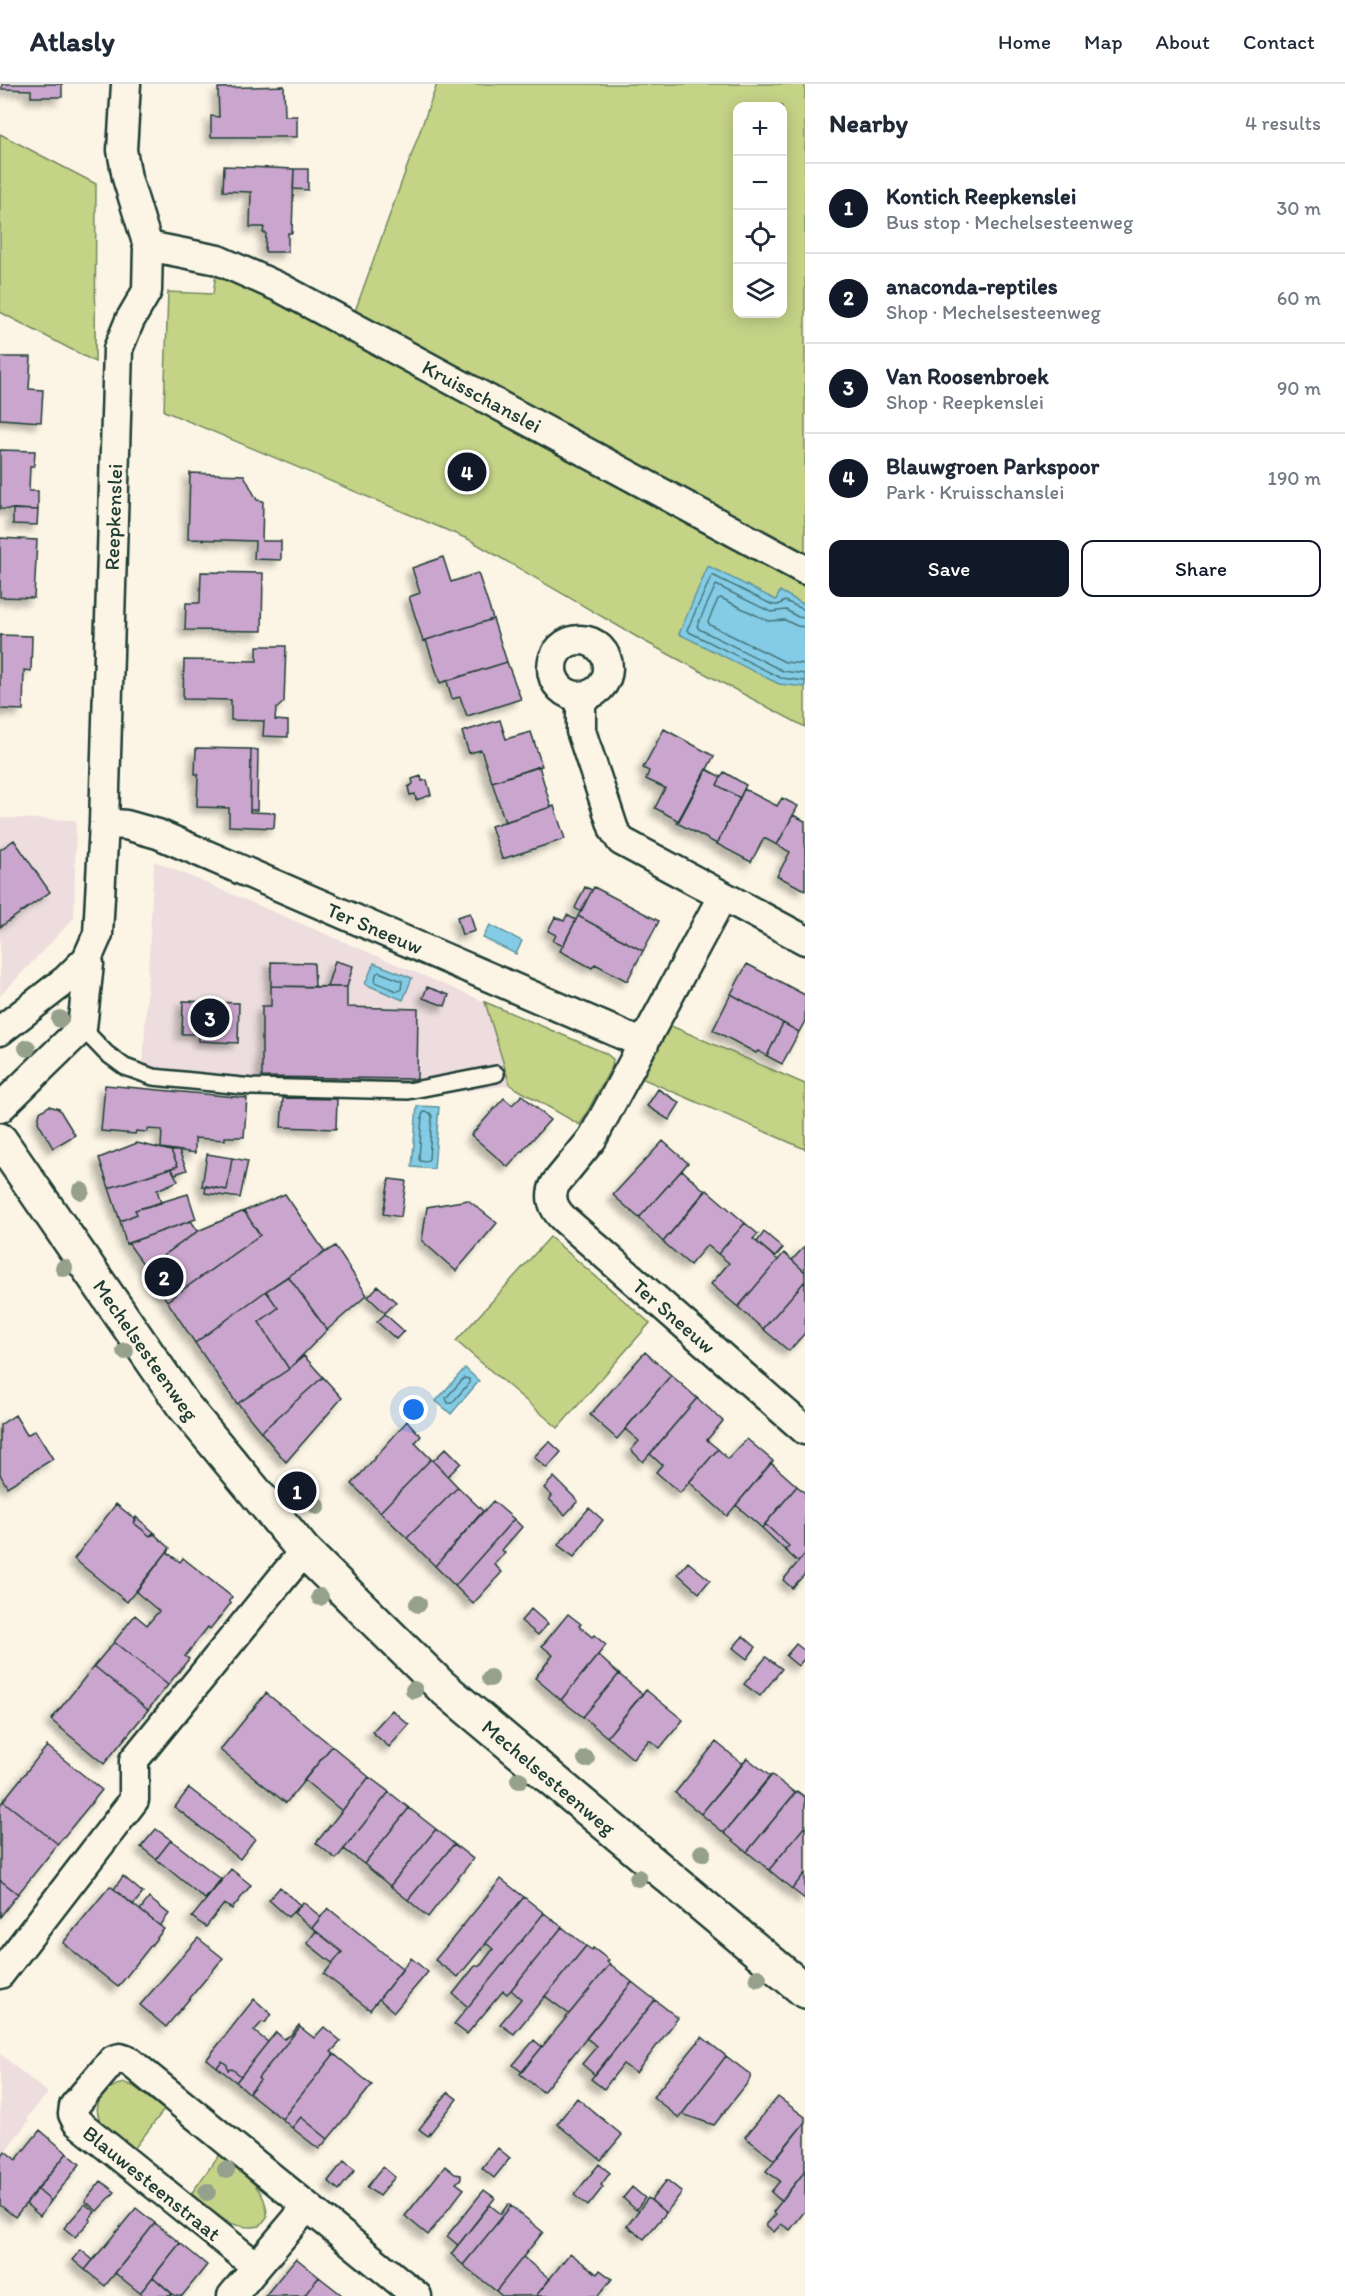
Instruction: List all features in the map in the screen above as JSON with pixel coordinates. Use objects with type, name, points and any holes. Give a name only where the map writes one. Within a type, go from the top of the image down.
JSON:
[{"type":"street","name":"Reepkenslei","points":[[0,1031],[67,979],[87,959],[99,934],[118,349],[130,320],[147,291],[148,246],[127,178],[122,150],[126,84]]},
{"type":"street","name":"Kruisschanslei","points":[[148,246],[218,260],[281,288],[805,570]]},
{"type":"street","points":[[581,696],[581,731],[617,836],[625,844],[805,940]]},
{"type":"street","name":"Ter Sneeuw","points":[[104,822],[126,825],[158,834],[644,1044]]},
{"type":"street","name":"Ter Sneeuw","points":[[722,897],[592,1140],[556,1182],[552,1190],[554,1207],[573,1227],[805,1430]]},
{"type":"street","name":"Reepkenslei","points":[[82,1028],[89,964],[87,959]]},
{"type":"street","points":[[0,1108],[82,1028]]},
{"type":"street","name":"Mechelsesteenweg","points":[[0,1140],[183,1405],[304,1551],[441,1686],[805,1991]]},
{"type":"street","points":[[0,1974],[134,1800],[134,1760],[304,1551]]},
{"type":"street","name":"Blauwesteenstraat","points":[[256,2266],[77,2122],[73,2114],[74,2106],[113,2060],[120,2058],[129,2061],[306,2208],[417,2296]]},
{"type":"street","points":[[232,2296],[306,2208]]},
{"type":"lane","points":[[82,1028],[106,1053],[125,1067],[153,1077],[252,1087],[408,1090],[496,1074]]},
{"type":"shaded area","points":[[0,818],[76,820],[74,918],[0,996]]},
{"type":"shaded area","points":[[154,861],[485,1002],[510,1085],[416,1098],[142,1085]]},
{"type":"shaded area","points":[[0,2054],[48,2093],[0,2157]]},
{"type":"green space","points":[[437,84],[805,84],[805,553],[354,314]]},
{"type":"green space","points":[[0,134],[96,184],[95,362],[0,312]]},
{"type":"green space","points":[[218,260],[805,570],[805,727],[644,641],[470,540],[164,411],[168,292],[213,294]]},
{"type":"green space","points":[[485,1002],[605,1053],[613,1059],[612,1066],[580,1125],[510,1085]]},
{"type":"green space","points":[[669,1025],[805,1084],[805,1149],[641,1078]]},
{"type":"green space","points":[[550,1237],[650,1323],[558,1428],[456,1341]]},
{"type":"green space","points":[[124,2083],[133,2086],[164,2110],[134,2149],[104,2125],[99,2118],[100,2098],[110,2088]]},
{"type":"green space","points":[[219,2155],[258,2188],[266,2206],[267,2217],[260,2226],[240,2226],[222,2219],[191,2194]]},
{"type":"water","points":[[708,566],[776,600],[780,591],[805,605],[805,687],[779,684],[679,634]]},
{"type":"water","points":[[490,925],[522,941],[516,954],[483,938]]},
{"type":"water","points":[[374,963],[412,978],[403,1000],[365,984]]},
{"type":"water","points":[[417,1106],[439,1107],[434,1169],[412,1167]]},
{"type":"water","points":[[465,1368],[479,1381],[451,1414],[436,1401]]},
{"type":"building","points":[[2,84],[62,84],[62,97],[31,97],[31,90],[2,89]]},
{"type":"building","points":[[284,86],[285,116],[297,116],[297,137],[211,137],[211,116],[219,117],[218,88]]},
{"type":"building","points":[[224,166],[294,169],[292,233],[288,233],[288,252],[265,252],[264,227],[250,227],[251,192],[223,191]]},
{"type":"building","points":[[294,169],[308,169],[308,190],[293,189]]},
{"type":"building","points":[[0,357],[31,357],[29,389],[43,390],[41,422],[0,419]]},
{"type":"building","points":[[0,450],[35,451],[34,466],[30,466],[29,491],[38,491],[38,510],[0,509]]},
{"type":"building","points":[[190,473],[244,475],[257,500],[263,501],[262,541],[281,541],[281,560],[254,559],[255,541],[188,539]]},
{"type":"building","points":[[13,509],[38,510],[37,525],[13,524]]},
{"type":"building","points":[[0,538],[37,540],[34,598],[0,597]]},
{"type":"building","points":[[443,557],[451,582],[478,573],[493,619],[423,641],[409,597],[420,593],[412,568]]},
{"type":"building","points":[[201,572],[263,573],[262,631],[185,630],[186,603],[200,603]]},
{"type":"building","points":[[493,619],[507,662],[440,683],[426,640]]},
{"type":"building","points":[[0,635],[32,636],[31,671],[24,670],[23,710],[0,709]]},
{"type":"building","points":[[257,646],[286,646],[284,702],[276,709],[275,720],[288,721],[288,737],[263,736],[264,721],[231,720],[231,700],[183,699],[184,660],[257,661]]},
{"type":"building","points":[[507,662],[521,699],[467,716],[460,697],[452,699],[447,681]]},
{"type":"building","points":[[500,720],[506,739],[531,732],[542,766],[492,782],[481,750],[469,753],[462,732]]},
{"type":"building","points":[[664,729],[714,756],[679,821],[655,808],[665,788],[646,779],[649,771],[643,768]]},
{"type":"building","points":[[196,748],[251,749],[250,812],[275,813],[274,828],[229,826],[229,808],[197,807]]},
{"type":"building","points":[[251,749],[258,750],[257,810],[250,810]]},
{"type":"building","points":[[539,766],[551,807],[505,822],[492,782]]},
{"type":"building","points":[[706,769],[721,777],[717,785],[740,798],[717,844],[677,823]]},
{"type":"building","points":[[724,772],[746,785],[740,798],[717,785]]},
{"type":"building","points":[[421,776],[422,781],[427,780],[431,795],[416,800],[415,794],[410,795],[408,787],[413,784],[412,779]]},
{"type":"building","points":[[744,789],[777,806],[782,798],[798,806],[777,845],[764,838],[751,862],[717,844]]},
{"type":"building","points":[[554,806],[565,839],[502,859],[491,826]]},
{"type":"building","points":[[793,815],[805,821],[805,890],[777,876],[790,852],[777,845]]},
{"type":"building","points":[[14,840],[50,892],[0,927],[0,850]]},
{"type":"building","points":[[585,887],[592,890],[581,912],[575,908]]},
{"type":"building","points":[[594,887],[659,921],[643,951],[578,916]]},
{"type":"building","points":[[470,913],[475,931],[462,935],[457,917]]},
{"type":"building","points":[[567,915],[576,920],[563,946],[553,941],[556,935],[548,931],[555,917],[564,921]]},
{"type":"building","points":[[578,916],[643,951],[627,981],[595,964],[592,968],[560,951]]},
{"type":"building","points":[[335,961],[353,966],[347,987],[327,987]]},
{"type":"building","points":[[271,962],[314,963],[315,987],[271,986]]},
{"type":"building","points":[[747,964],[805,995],[805,1021],[799,1032],[731,994]]},
{"type":"building","points":[[271,986],[347,987],[347,1007],[418,1009],[417,1079],[262,1077],[262,1006],[271,1006]]},
{"type":"building","points":[[427,987],[449,995],[445,1006],[423,998]]},
{"type":"building","points":[[731,994],[783,1023],[767,1056],[758,1051],[756,1053],[713,1030]]},
{"type":"building","points":[[183,1001],[239,1003],[238,1043],[199,1041],[199,1034],[182,1034]]},
{"type":"building","points":[[783,1023],[799,1032],[782,1064],[767,1056]]},
{"type":"building","points":[[105,1085],[247,1098],[244,1137],[225,1137],[225,1140],[195,1138],[195,1153],[161,1148],[162,1130],[147,1129],[147,1132],[136,1131],[135,1134],[101,1131]]},
{"type":"building","points":[[658,1089],[680,1103],[669,1120],[647,1106]]},
{"type":"building","points":[[522,1095],[550,1120],[508,1167],[471,1135],[504,1098],[512,1105]]},
{"type":"building","points":[[283,1098],[337,1099],[336,1129],[281,1127]]},
{"type":"building","points":[[49,1106],[59,1109],[75,1135],[53,1148],[38,1122],[40,1112]]},
{"type":"building","points":[[663,1141],[688,1163],[639,1218],[613,1195]]},
{"type":"building","points":[[137,1143],[171,1151],[178,1166],[109,1188],[99,1158]]},
{"type":"building","points":[[171,1151],[179,1151],[187,1170],[175,1174],[171,1168],[178,1166]]},
{"type":"building","points":[[207,1154],[232,1158],[227,1190],[202,1186]]},
{"type":"building","points":[[232,1158],[248,1161],[240,1198],[205,1193],[206,1186],[227,1190]]},
{"type":"building","points":[[171,1168],[178,1181],[157,1190],[161,1203],[135,1210],[137,1214],[120,1221],[109,1188]]},
{"type":"building","points":[[682,1170],[705,1191],[663,1242],[639,1218]]},
{"type":"building","points":[[389,1179],[406,1181],[401,1217],[383,1214]]},
{"type":"building","points":[[707,1190],[745,1223],[718,1254],[707,1245],[690,1265],[663,1242]]},
{"type":"building","points":[[188,1194],[196,1219],[126,1244],[120,1221],[137,1214],[135,1210]]},
{"type":"building","points":[[285,1194],[325,1252],[266,1291],[195,1343],[167,1301],[260,1235],[244,1211]]},
{"type":"building","points":[[468,1200],[497,1223],[456,1271],[422,1241],[427,1207]]},
{"type":"building","points":[[244,1211],[260,1235],[167,1301],[146,1268],[198,1231]]},
{"type":"building","points":[[191,1221],[198,1231],[146,1268],[128,1243]]},
{"type":"building","points":[[745,1223],[758,1234],[753,1239],[778,1260],[738,1307],[711,1284],[729,1263],[718,1254]]},
{"type":"building","points":[[764,1232],[783,1248],[775,1257],[757,1242]]},
{"type":"building","points":[[335,1246],[367,1295],[327,1330],[288,1276]]},
{"type":"building","points":[[805,1246],[805,1272],[792,1260]]},
{"type":"building","points":[[784,1253],[805,1272],[805,1281],[763,1329],[738,1307]]},
{"type":"building","points":[[288,1276],[327,1330],[289,1369],[259,1322],[278,1308],[266,1291]]},
{"type":"building","points":[[805,1281],[805,1333],[789,1351],[763,1329]]},
{"type":"building","points":[[378,1286],[396,1302],[385,1313],[368,1297]]},
{"type":"building","points":[[266,1291],[278,1308],[259,1322],[289,1369],[237,1404],[195,1343]]},
{"type":"building","points":[[385,1314],[404,1331],[396,1339],[377,1322]]},
{"type":"building","points":[[645,1352],[671,1375],[617,1439],[590,1415]]},
{"type":"building","points":[[304,1356],[323,1377],[261,1432],[237,1404],[289,1369]]},
{"type":"building","points":[[671,1375],[697,1398],[643,1462],[631,1450],[639,1441],[625,1429]]},
{"type":"building","points":[[323,1377],[342,1398],[286,1462],[261,1432]]},
{"type":"building","points":[[697,1398],[723,1421],[707,1440],[718,1449],[680,1493],[656,1472],[662,1465],[650,1454]]},
{"type":"building","points":[[15,1415],[27,1435],[35,1430],[53,1459],[7,1487],[0,1474],[0,1425]]},
{"type":"building","points":[[407,1421],[421,1436],[415,1443],[431,1459],[380,1512],[352,1484]]},
{"type":"building","points":[[747,1439],[773,1461],[727,1516],[689,1482],[718,1449],[728,1459]]},
{"type":"building","points":[[549,1441],[561,1452],[547,1468],[534,1457]]},
{"type":"building","points":[[446,1448],[461,1463],[448,1476],[433,1461]]},
{"type":"building","points":[[431,1459],[458,1487],[407,1538],[380,1512]]},
{"type":"building","points":[[771,1463],[797,1486],[762,1528],[736,1505]]},
{"type":"building","points":[[554,1477],[578,1501],[565,1515],[549,1499],[552,1496],[544,1488]]},
{"type":"building","points":[[797,1486],[805,1493],[805,1554],[798,1562],[785,1550],[789,1546],[765,1524]]},
{"type":"building","points":[[458,1487],[483,1511],[435,1566],[407,1538]]},
{"type":"building","points":[[493,1501],[514,1519],[455,1586],[435,1566]]},
{"type":"building","points":[[116,1504],[136,1520],[134,1523],[150,1536],[153,1533],[170,1548],[127,1602],[74,1559]]},
{"type":"building","points":[[589,1508],[603,1520],[574,1557],[558,1545]]},
{"type":"building","points":[[136,1517],[156,1534],[150,1536],[134,1523]]},
{"type":"building","points":[[514,1519],[522,1527],[502,1550],[505,1553],[494,1564],[502,1572],[473,1604],[455,1586]]},
{"type":"building","points":[[765,1524],[789,1546],[785,1550],[762,1528]]},
{"type":"building","points":[[170,1548],[168,1553],[180,1562],[183,1558],[232,1597],[229,1601],[231,1603],[185,1656],[189,1659],[168,1685],[114,1642],[135,1615],[147,1625],[159,1611],[136,1592]]},
{"type":"building","points":[[805,1554],[805,1574],[792,1588],[783,1580]]},
{"type":"building","points":[[688,1562],[710,1580],[699,1593],[678,1574]]},
{"type":"building","points":[[531,1609],[548,1624],[538,1635],[521,1621]]},
{"type":"building","points":[[568,1614],[592,1637],[594,1635],[606,1645],[561,1700],[535,1678],[553,1655],[542,1646]]},
{"type":"building","points":[[743,1636],[756,1647],[747,1659],[733,1648]]},
{"type":"building","points":[[114,1642],[168,1685],[148,1710],[94,1666]]},
{"type":"building","points":[[796,1644],[805,1651],[805,1658],[798,1666],[786,1656]]},
{"type":"building","points":[[598,1655],[619,1674],[583,1717],[561,1700]]},
{"type":"building","points":[[766,1657],[782,1669],[760,1696],[744,1684]]},
{"type":"building","points":[[94,1666],[148,1710],[104,1764],[51,1720]]},
{"type":"building","points":[[619,1674],[642,1694],[607,1737],[583,1717]]},
{"type":"building","points":[[646,1690],[683,1720],[660,1748],[649,1740],[633,1759],[607,1737]]},
{"type":"building","points":[[266,1693],[332,1746],[286,1803],[220,1750]]},
{"type":"building","points":[[392,1710],[409,1725],[389,1747],[372,1732]]},
{"type":"building","points":[[716,1742],[743,1764],[701,1814],[675,1793]]},
{"type":"building","points":[[47,1746],[102,1790],[58,1844],[3,1801]]},
{"type":"building","points":[[332,1746],[369,1777],[342,1811],[304,1780]]},
{"type":"building","points":[[747,1758],[770,1776],[724,1833],[701,1814]]},
{"type":"building","points":[[772,1775],[795,1793],[747,1852],[724,1833]]},
{"type":"building","points":[[369,1777],[389,1792],[336,1859],[316,1843]]},
{"type":"building","points":[[189,1788],[255,1839],[240,1859],[175,1807]]},
{"type":"building","points":[[797,1791],[805,1797],[805,1826],[769,1870],[747,1852]]},
{"type":"building","points":[[389,1792],[409,1808],[364,1864],[344,1849]]},
{"type":"building","points":[[3,1801],[58,1844],[18,1894],[0,1880],[0,1805]]},
{"type":"building","points":[[409,1808],[436,1829],[390,1886],[364,1864]]},
{"type":"building","points":[[805,1826],[805,1873],[792,1889],[769,1870]]},
{"type":"building","points":[[156,1829],[171,1840],[156,1859],[141,1847]]},
{"type":"building","points":[[436,1829],[454,1844],[408,1900],[390,1886]]},
{"type":"building","points":[[171,1840],[221,1879],[205,1899],[156,1859]]},
{"type":"building","points":[[454,1844],[473,1859],[428,1917],[408,1900]]},
{"type":"building","points":[[231,1869],[251,1885],[232,1909],[224,1904],[206,1927],[192,1917]]},
{"type":"building","points":[[805,1873],[805,1899],[792,1889]]},
{"type":"building","points":[[123,1876],[143,1893],[133,1905],[114,1889]]},
{"type":"building","points":[[501,1879],[524,1897],[458,1977],[435,1960]]},
{"type":"building","points":[[0,1880],[18,1894],[0,1917]]},
{"type":"building","points":[[110,1886],[164,1929],[118,1987],[63,1943]]},
{"type":"building","points":[[280,1887],[300,1905],[288,1917],[269,1900]]},
{"type":"building","points":[[524,1897],[544,1913],[468,2007],[453,1994],[475,1966],[481,1965],[493,1949],[486,1943]]},
{"type":"building","points":[[149,1898],[169,1914],[160,1926],[140,1910]]},
{"type":"building","points":[[303,1902],[321,1917],[312,1928],[294,1913]]},
{"type":"building","points":[[328,1908],[403,1969],[370,2010],[324,1974],[342,1952],[312,1928]]},
{"type":"building","points":[[544,1913],[562,1927],[511,1990],[507,1994],[503,1991],[467,2034],[454,2024]]},
{"type":"building","points":[[562,1927],[586,1946],[514,2034],[500,2024],[521,1999],[511,1990]]},
{"type":"building","points":[[316,1931],[342,1952],[332,1963],[307,1943]]},
{"type":"building","points":[[198,1938],[223,1958],[166,2027],[140,2005]]},
{"type":"building","points":[[586,1946],[592,1950],[593,1948],[609,1960],[607,1962],[610,1964],[569,2014],[545,1996]]},
{"type":"building","points":[[411,1958],[428,1972],[394,2012],[379,1999]]},
{"type":"building","points":[[610,1964],[632,1982],[543,2092],[520,2074]]},
{"type":"building","points":[[632,1982],[655,2000],[595,2075],[582,2064],[597,2046],[586,2038]]},
{"type":"building","points":[[254,1999],[271,2014],[265,2023],[262,2022],[254,2031],[268,2042],[241,2076],[232,2069],[228,2070],[227,2065],[222,2061],[217,2067],[207,2059]]},
{"type":"building","points":[[655,2000],[678,2018],[636,2073],[623,2064],[604,2089],[591,2079]]},
{"type":"building","points":[[299,2025],[300,2027],[258,2078],[260,2080],[249,2093],[236,2082],[276,2032],[284,2039],[291,2035]]},
{"type":"building","points":[[300,2027],[314,2038],[324,2027],[341,2041],[331,2052],[334,2054],[282,2119],[249,2093],[260,2080],[258,2078]]},
{"type":"building","points":[[702,2037],[726,2056],[679,2118],[653,2097]]},
{"type":"building","points":[[534,2040],[542,2047],[522,2072],[513,2065]]},
{"type":"building","points":[[334,2054],[372,2085],[328,2139],[301,2117],[292,2128],[282,2119]]},
{"type":"building","points":[[726,2056],[751,2075],[749,2081],[714,2125],[682,2114]]},
{"type":"building","points":[[222,2061],[227,2065],[228,2070],[232,2069],[241,2076],[236,2082],[217,2067]]},
{"type":"building","points":[[448,2092],[457,2099],[428,2136],[419,2129]]},
{"type":"building","points":[[778,2097],[805,2117],[805,2122],[774,2160],[745,2137]]},
{"type":"building","points":[[577,2098],[622,2135],[601,2160],[557,2124]]},
{"type":"building","points":[[301,2117],[328,2139],[319,2149],[292,2128]]},
{"type":"building","points":[[805,2122],[805,2171],[781,2201],[771,2192],[780,2181],[766,2171]]},
{"type":"building","points":[[40,2130],[67,2153],[15,2217],[0,2205],[0,2158],[5,2151],[16,2160]]},
{"type":"building","points":[[498,2148],[510,2158],[494,2178],[482,2168]]},
{"type":"building","points":[[67,2153],[80,2164],[51,2201],[37,2189]]},
{"type":"building","points":[[344,2161],[355,2170],[339,2190],[328,2181]]},
{"type":"building","points":[[599,2164],[610,2173],[601,2185],[603,2187],[588,2206],[574,2195]]},
{"type":"building","points":[[445,2166],[455,2174],[461,2175],[461,2179],[456,2183],[464,2189],[428,2235],[405,2216]]},
{"type":"building","points":[[383,2167],[395,2177],[379,2196],[367,2187]]},
{"type":"building","points":[[805,2171],[805,2211],[790,2230],[781,2224],[774,2232],[766,2225],[776,2214],[773,2212]]},
{"type":"building","points":[[667,2180],[682,2192],[666,2213],[651,2200]]},
{"type":"building","points":[[101,2181],[115,2192],[97,2211],[85,2201]]},
{"type":"building","points":[[632,2187],[645,2198],[636,2210],[623,2198]]},
{"type":"building","points":[[37,2189],[51,2201],[40,2216],[26,2204]]},
{"type":"building","points":[[484,2190],[495,2198],[458,2245],[447,2236]]},
{"type":"building","points":[[648,2198],[666,2213],[644,2239],[627,2226]]},
{"type":"building","points":[[85,2204],[95,2212],[89,2219],[91,2220],[75,2237],[64,2228]]},
{"type":"building","points":[[508,2204],[511,2206],[463,2265],[451,2254],[490,2205],[501,2214]]},
{"type":"building","points":[[511,2206],[543,2232],[496,2291],[463,2265]]},
{"type":"building","points":[[136,2208],[155,2223],[105,2286],[85,2270]]},
{"type":"building","points":[[155,2223],[180,2243],[140,2293],[115,2273]]},
{"type":"building","points":[[180,2243],[207,2265],[182,2296],[175,2296],[153,2277]]},
{"type":"building","points":[[81,2250],[93,2260],[85,2270],[73,2260]]},
{"type":"building","points":[[570,2253],[597,2274],[600,2270],[612,2279],[598,2296],[536,2296]]},
{"type":"building","points":[[523,2257],[550,2279],[536,2296],[502,2296],[496,2291]]},
{"type":"building","points":[[296,2258],[319,2277],[304,2296],[265,2296]]},
{"type":"building","points":[[153,2277],[172,2294],[170,2296],[144,2296],[140,2293]]},
{"type":"building","points":[[319,2277],[342,2295],[304,2296]]},
{"type":"place","name":"Blauwgroen Parkspoor","points":[[467,472]]},
{"type":"place","name":"Van Roosenbroek","points":[[210,1018]]},
{"type":"place","name":"anaconda-reptiles","points":[[164,1277]]},
{"type":"place","name":"Kontich Reepkenslei","points":[[297,1491]]}]
